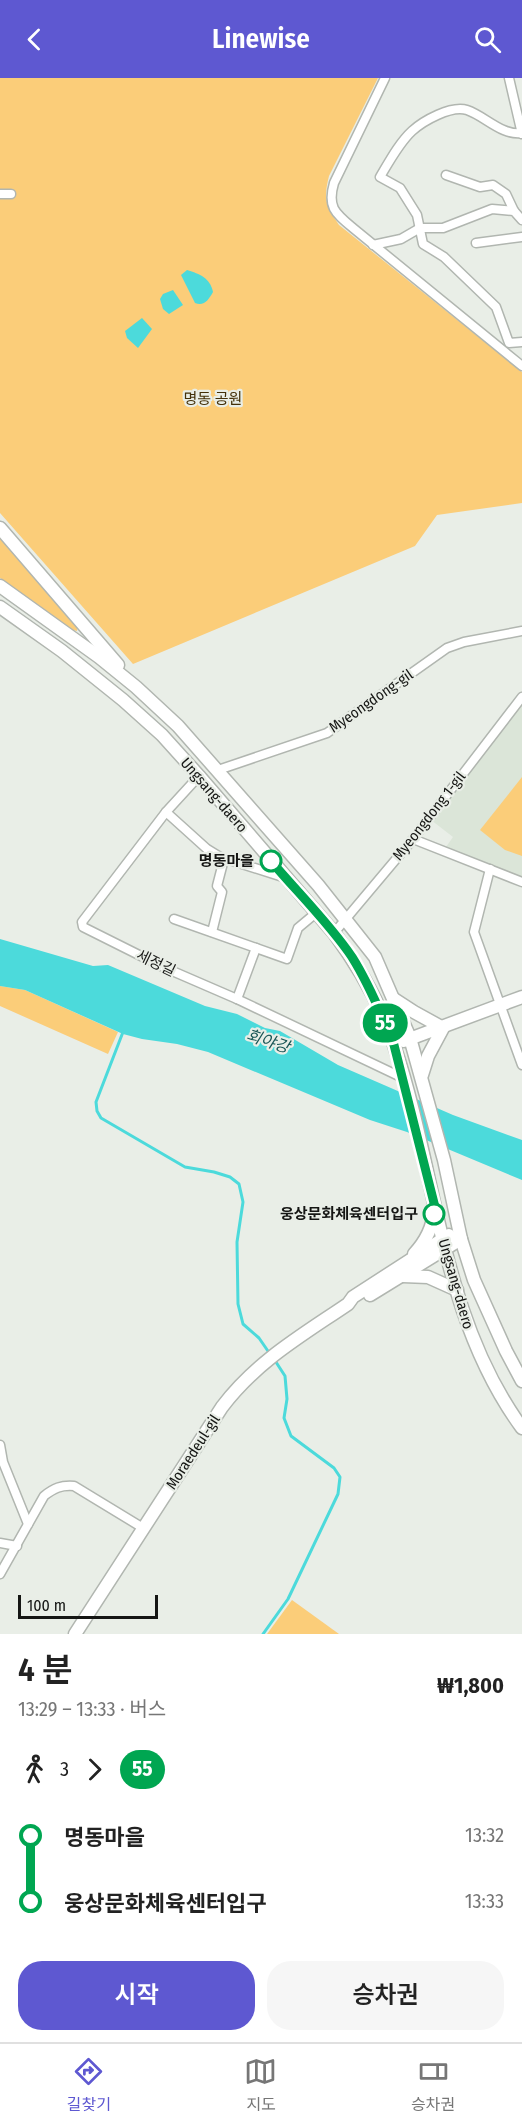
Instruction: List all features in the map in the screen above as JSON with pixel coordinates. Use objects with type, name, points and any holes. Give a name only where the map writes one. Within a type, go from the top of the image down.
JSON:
[{"type":"main road","points":[[0,528],[136,687]]},
{"type":"main road","name":"Ungsang-daero","points":[[0,586],[99,657],[178,726],[346,919],[375,957],[410,1038],[422,1076],[460,1234],[480,1297],[522,1381]]},
{"type":"main road","name":"Ungsang-daero","points":[[0,608],[62,651],[162,735],[334,933],[352,957],[366,982],[394,1045],[444,1244],[467,1325],[501,1398],[522,1428]]},
{"type":"main road","points":[[394,1045],[522,997]]},
{"type":"main road","points":[[394,999],[443,1028]]},
{"type":"main road","points":[[422,1076],[428,1056],[443,1028]]},
{"type":"main road","points":[[435,1207],[434,1220],[427,1236],[400,1272],[428,1277],[457,1290]]},
{"type":"main road","name":"Moraedeul-gil","points":[[75,1634],[222,1407],[248,1376],[280,1349],[348,1304],[354,1305],[400,1272],[460,1234]]},
{"type":"street","points":[[385,78],[338,172],[330,196],[333,207],[340,217],[373,245],[522,366]]},
{"type":"street","points":[[509,343],[496,307],[444,257],[423,244],[417,214],[399,188],[380,177],[411,131],[440,113],[465,109],[513,134],[522,134],[511,80]]},
{"type":"street","points":[[446,175],[480,187],[493,185],[506,194],[514,211],[522,220]]},
{"type":"street","points":[[0,194],[11,194]]},
{"type":"street","points":[[373,245],[401,239],[420,228],[442,228],[492,209],[514,211]]},
{"type":"street","points":[[476,243],[522,237]]},
{"type":"street","points":[[503,351],[509,343],[522,342]]},
{"type":"street","name":"Myeongdong-gil","points":[[218,770],[327,733],[447,648],[464,642],[522,632]]},
{"type":"street","name":"Myeongdong 1-gil","points":[[334,933],[412,839],[522,697]]},
{"type":"street","name":"세정길","points":[[199,776],[166,812],[82,922],[83,927],[163,967],[237,999],[404,1078]]},
{"type":"street","points":[[166,812],[207,849],[224,859],[286,878]]},
{"type":"street","points":[[412,839],[522,882]]},
{"type":"street","points":[[212,932],[222,892],[217,886],[224,859]]},
{"type":"street","points":[[490,869],[474,932],[522,1065]]},
{"type":"street","points":[[174,919],[287,959],[298,928],[316,913]]},
{"type":"street","points":[[237,999],[256,948]]},
{"type":"street","points":[[0,1445],[3,1462],[28,1524]]},
{"type":"street","points":[[0,1574],[44,1496],[54,1488],[64,1485],[74,1486],[143,1528]]},
{"type":"street","points":[[0,1543],[17,1546]]},
{"type":"shaded area","points":[[522,702],[522,877],[446,847],[453,837],[431,820]]},
{"type":"green space","name":"명동 공원","points":[[0,78],[378,78],[329,176],[326,191],[327,202],[339,225],[522,372],[522,503],[437,515],[415,546],[133,664],[0,513]]},
{"type":"green space","points":[[0,534],[78,624],[77,631],[0,578]]},
{"type":"green space","points":[[522,777],[522,856],[505,850],[480,830]]},
{"type":"green space","points":[[0,986],[25,990],[118,1032],[108,1054],[0,1006]]},
{"type":"green space","points":[[292,1600],[339,1634],[267,1634]]},
{"type":"water","points":[[187,270],[204,277],[210,283],[213,292],[204,303],[195,303],[181,275]]},
{"type":"water","points":[[173,290],[183,305],[169,314],[163,309],[160,299],[163,294]]},
{"type":"water","points":[[142,318],[152,329],[138,348],[127,338],[125,331]]},
{"type":"water","name":"회야강","points":[[0,939],[93,966],[108,965],[205,1006],[237,1014],[265,1028],[280,1031],[338,1065],[453,1115],[522,1140],[522,1180],[407,1132],[370,1120],[208,1052],[123,1034],[25,990],[0,986]]},
{"type":"waterway","points":[[123,1032],[96,1102],[97,1111],[101,1118],[185,1167],[230,1177],[239,1184],[243,1202],[237,1242],[238,1304],[243,1324],[259,1338],[270,1354]]},
{"type":"waterway","points":[[263,1634],[288,1599],[338,1494],[340,1477],[334,1468],[291,1436],[284,1418],[287,1399],[285,1376],[274,1359]]},
{"type":"bus line","name":"55","points":[[271,861],[352,957],[388,1028],[404,1078],[435,1207],[434,1214]]},
{"type":"place","name":"명동마을","points":[[271,861]]},
{"type":"place","name":"웅상문화체육센터입구","points":[[434,1214]]}]
